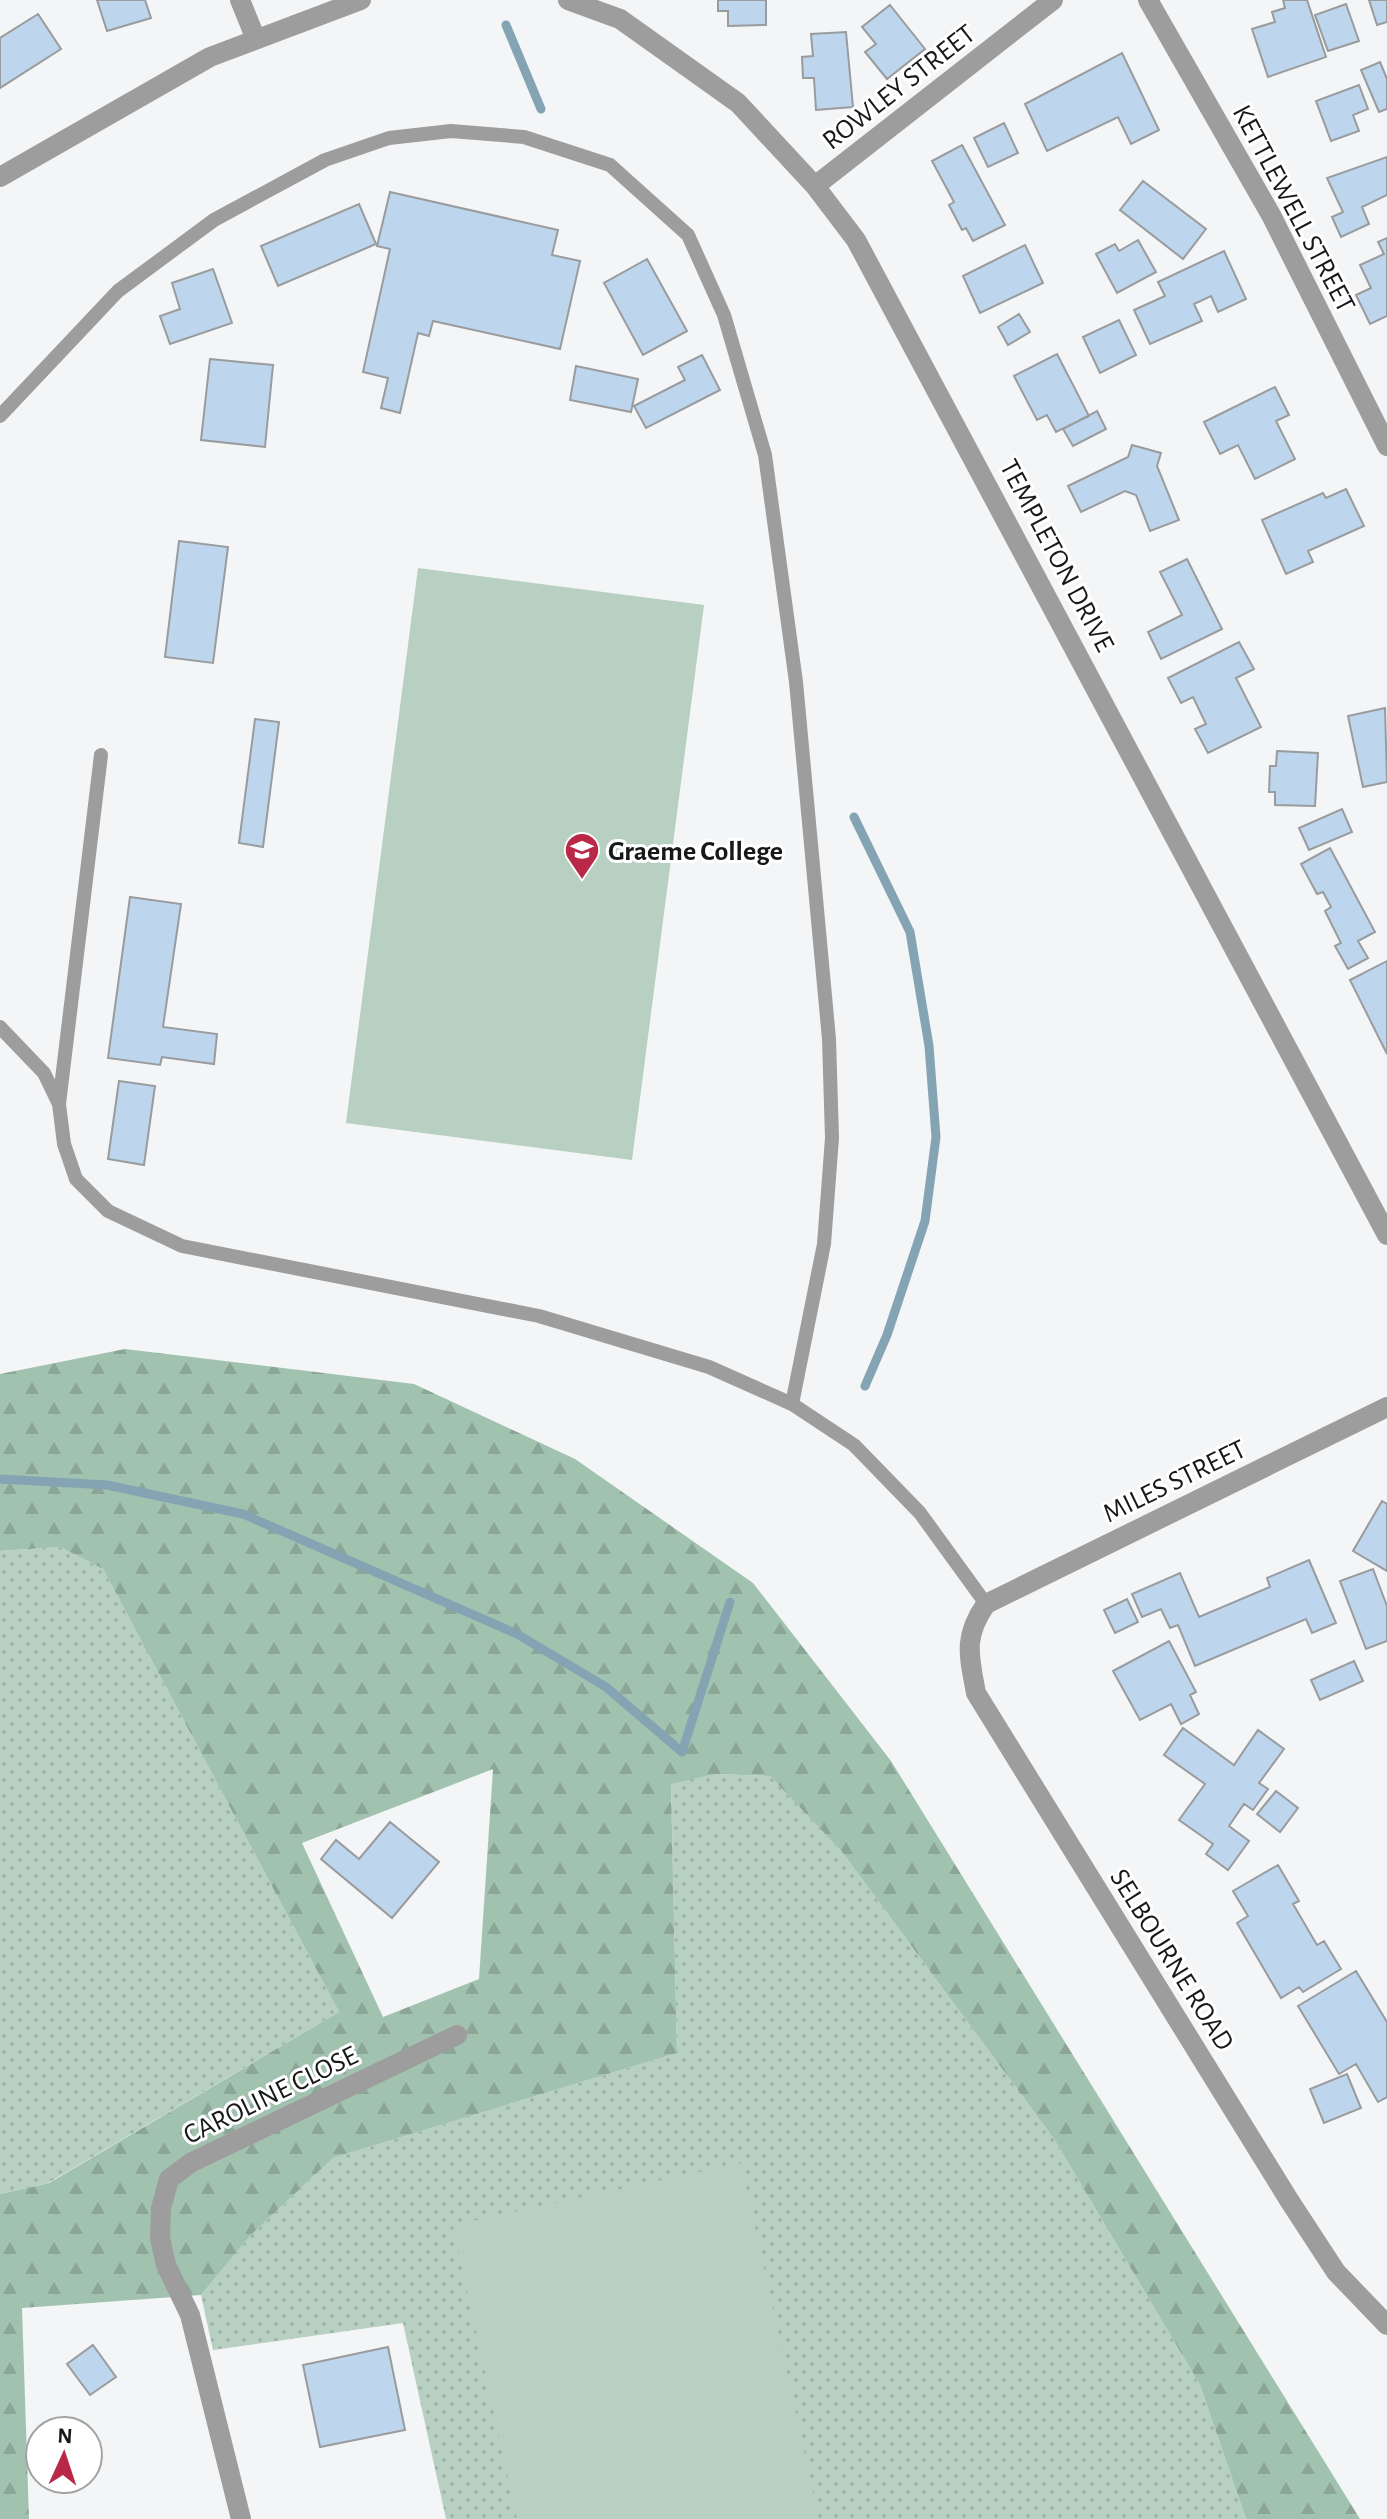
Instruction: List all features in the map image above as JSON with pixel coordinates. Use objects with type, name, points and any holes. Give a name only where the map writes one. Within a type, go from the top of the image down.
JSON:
[{"type":"street","points":[[240,0],[255,37]]},
{"type":"street","points":[[0,177],[137,96],[255,37],[361,0]]},
{"type":"street","name":"TEMPLETON DRIVE","points":[[568,0],[620,19],[685,62],[738,103],[815,186],[856,240],[923,360],[1387,1235]]},
{"type":"street","name":"ROWLEY STREET","points":[[815,186],[1053,0]]},
{"type":"street","name":"KETTLEWELL STREET","points":[[1148,0],[1271,215],[1387,446]]},
{"type":"street","name":"MILES STREET","points":[[986,1604],[1387,1407]]},
{"type":"street","name":"SELBOURNE ROAD","points":[[986,1604],[971,1625],[968,1650],[976,1693],[1336,2272],[1387,2325]]},
{"type":"street","name":"CAROLINE CLOSE","points":[[241,2519],[190,2315],[166,2265],[160,2238],[161,2208],[169,2179],[192,2162],[457,2035]]},
{"type":"lane","points":[[0,416],[118,291],[214,220],[325,160],[389,138],[451,131],[524,137],[610,165],[688,235],[724,315],[765,455],[796,682],[829,1039],[832,1138],[824,1244],[792,1404]]},
{"type":"lane","points":[[101,755],[59,1104],[64,1144],[76,1179],[93,1199],[108,1211],[182,1246],[539,1316],[709,1367],[792,1404],[854,1445],[898,1490],[920,1513],[986,1604]]},
{"type":"lane","points":[[0,1027],[44,1073],[59,1104]]},
{"type":"green space","points":[[418,568],[704,605],[632,1160],[346,1123]]},
{"type":"green space","points":[[125,1349],[414,1384],[575,1459],[753,1583],[891,1761],[1360,2519],[1246,2519],[1200,2385],[1054,2139],[842,1852],[770,1776],[715,1774],[671,1784],[677,2053],[333,2158],[251,2235],[201,2295],[22,2308],[26,2415],[24,2495],[28,2495],[29,2519],[0,2519],[0,2194],[49,2183],[339,2012],[103,1569],[60,1547],[0,1551],[0,1374]],"holes":[[[493,1769],[479,1979],[383,2017],[302,1843]]]},
{"type":"green space","points":[[60,1547],[103,1569],[339,2012],[48,2183],[0,2194],[0,1551]]},
{"type":"green space","points":[[715,1774],[770,1776],[842,1852],[1054,2139],[1200,2385],[1246,2519],[446,2519],[403,2323],[213,2350],[201,2295],[251,2235],[333,2158],[677,2053],[671,1783]]},
{"type":"green space","points":[[741,2163],[819,2519],[517,2519],[453,2225]]},
{"type":"building","points":[[97,0],[145,0],[151,18],[107,31]]},
{"type":"building","points":[[718,0],[766,0],[766,25],[728,26],[728,11],[718,11]]},
{"type":"building","points":[[1283,0],[1307,0],[1326,57],[1268,77],[1252,29],[1275,22],[1272,12],[1285,8]]},
{"type":"building","points":[[1369,0],[1387,0],[1387,22],[1377,25]]},
{"type":"building","points":[[1346,4],[1359,41],[1328,51],[1315,15]]},
{"type":"building","points":[[890,5],[925,49],[887,79],[865,52],[876,44],[862,27]]},
{"type":"building","points":[[38,14],[61,49],[0,88],[0,38]]},
{"type":"building","points":[[846,32],[853,107],[816,110],[814,78],[803,78],[802,57],[813,56],[811,34]]},
{"type":"building","points":[[1122,53],[1159,130],[1131,144],[1118,117],[1047,151],[1025,104]]},
{"type":"building","points":[[1380,62],[1387,79],[1387,109],[1379,112],[1361,70]]},
{"type":"building","points":[[1359,85],[1368,109],[1353,115],[1359,131],[1331,141],[1316,101]]},
{"type":"building","points":[[1004,123],[1018,153],[988,167],[974,138]]},
{"type":"building","points":[[962,145],[1005,225],[973,241],[966,228],[962,230],[949,205],[954,202],[932,161]]},
{"type":"building","points":[[1387,157],[1387,195],[1362,207],[1369,224],[1341,237],[1332,217],[1343,212],[1327,178]]},
{"type":"building","points":[[1143,181],[1206,229],[1183,259],[1120,210]]},
{"type":"building","points":[[390,192],[558,230],[552,255],[580,261],[560,349],[433,321],[429,336],[418,333],[400,413],[381,408],[388,378],[363,372],[390,249],[377,246]]},
{"type":"building","points":[[359,204],[376,244],[278,286],[261,246]]},
{"type":"building","points":[[1387,238],[1387,316],[1370,324],[1356,295],[1371,288],[1360,265],[1384,254],[1378,242]]},
{"type":"building","points":[[1138,240],[1156,272],[1117,293],[1096,254],[1115,244],[1119,251]]},
{"type":"building","points":[[1025,245],[1043,283],[980,313],[963,276]]},
{"type":"building","points":[[1224,251],[1246,299],[1218,312],[1211,296],[1194,304],[1202,321],[1150,344],[1134,310],[1165,296],[1158,282]]},
{"type":"building","points":[[647,259],[687,331],[643,355],[604,283]]},
{"type":"building","points":[[213,269],[232,323],[170,344],[160,316],[180,309],[172,283]]},
{"type":"building","points":[[1019,314],[1030,332],[1008,345],[998,327]]},
{"type":"building","points":[[1119,320],[1136,355],[1100,373],[1083,337]]},
{"type":"building","points":[[1057,354],[1089,416],[1056,432],[1047,415],[1037,420],[1014,376]]},
{"type":"building","points":[[702,355],[720,390],[646,428],[634,406],[685,380],[678,367]]},
{"type":"building","points":[[210,359],[273,365],[265,447],[201,440]]},
{"type":"building","points":[[576,366],[638,379],[631,412],[570,400]]},
{"type":"building","points":[[1275,387],[1289,415],[1276,421],[1295,459],[1255,479],[1238,445],[1220,454],[1204,422]]},
{"type":"building","points":[[1097,411],[1106,429],[1073,446],[1063,429]]},
{"type":"building","points":[[1132,445],[1161,453],[1157,466],[1179,520],[1150,531],[1136,495],[1125,491],[1081,512],[1068,486],[1128,457]]},
{"type":"building","points":[[1346,489],[1364,526],[1308,551],[1313,562],[1286,574],[1262,520],[1323,493],[1326,498]]},
{"type":"building","points":[[179,541],[228,547],[213,663],[165,657]]},
{"type":"building","points":[[1187,559],[1222,629],[1161,659],[1148,632],[1182,615],[1160,572]]},
{"type":"building","points":[[1239,642],[1254,669],[1236,678],[1261,727],[1208,753],[1195,729],[1206,724],[1193,697],[1181,703],[1168,678]]},
{"type":"building","points":[[1385,708],[1387,782],[1363,787],[1348,716]]},
{"type":"building","points":[[255,719],[279,722],[263,847],[239,843]]},
{"type":"building","points":[[1277,751],[1318,753],[1315,806],[1275,805],[1275,792],[1269,792],[1270,766],[1276,766]]},
{"type":"building","points":[[1342,809],[1352,832],[1309,850],[1299,828]]},
{"type":"building","points":[[1330,848],[1375,932],[1358,941],[1368,958],[1348,969],[1335,946],[1341,943],[1325,911],[1331,907],[1323,892],[1317,894],[1301,864]]},
{"type":"building","points":[[130,897],[181,904],[163,1027],[217,1034],[214,1064],[162,1057],[160,1065],[108,1058]]},
{"type":"building","points":[[1387,961],[1387,1054],[1350,980]]},
{"type":"building","points":[[119,1081],[155,1086],[144,1165],[108,1159]]},
{"type":"building","points":[[1382,1501],[1387,1504],[1387,1571],[1353,1551]]},
{"type":"building","points":[[1309,1560],[1336,1623],[1312,1633],[1306,1619],[1195,1666],[1178,1625],[1170,1628],[1161,1609],[1142,1617],[1132,1594],[1180,1573],[1199,1617],[1270,1587],[1267,1578]]},
{"type":"building","points":[[1373,1569],[1387,1606],[1387,1641],[1366,1649],[1340,1581]]},
{"type":"building","points":[[1127,1599],[1138,1622],[1115,1633],[1104,1610]]},
{"type":"building","points":[[1169,1641],[1196,1692],[1190,1695],[1199,1714],[1181,1724],[1171,1704],[1140,1720],[1113,1671]]},
{"type":"building","points":[[1354,1661],[1363,1681],[1320,1700],[1311,1680]]},
{"type":"building","points":[[1183,1728],[1234,1765],[1258,1730],[1284,1749],[1259,1783],[1268,1789],[1253,1810],[1244,1804],[1229,1826],[1249,1841],[1228,1870],[1206,1854],[1213,1844],[1179,1820],[1205,1784],[1164,1755]]},
{"type":"building","points":[[1276,1791],[1298,1808],[1280,1832],[1257,1814]]},
{"type":"building","points":[[390,1822],[439,1862],[392,1918],[321,1859],[336,1840],[359,1859]]},
{"type":"building","points":[[1278,1865],[1299,1901],[1293,1904],[1317,1945],[1324,1941],[1341,1969],[1303,1992],[1299,1987],[1281,1998],[1237,1923],[1248,1916],[1233,1891]]},
{"type":"building","points":[[1356,1971],[1387,2022],[1387,2097],[1378,2102],[1356,2064],[1339,2074],[1298,2006]]},
{"type":"building","points":[[1347,2074],[1361,2108],[1324,2123],[1310,2089]]},
{"type":"building","points":[[93,2345],[116,2377],[90,2395],[67,2364]]},
{"type":"building","points":[[388,2347],[405,2430],[320,2447],[303,2365]]},
{"type":"waterway","points":[[506,25],[541,109]]},
{"type":"waterway","points":[[854,817],[910,932],[929,1046],[936,1137],[925,1221],[887,1335],[865,1386]]},
{"type":"waterway","points":[[0,1479],[107,1485],[243,1514],[517,1634],[606,1687],[682,1752],[730,1602]]},
{"type":"place","name":"Graeme College","points":[[582,881]]}]
